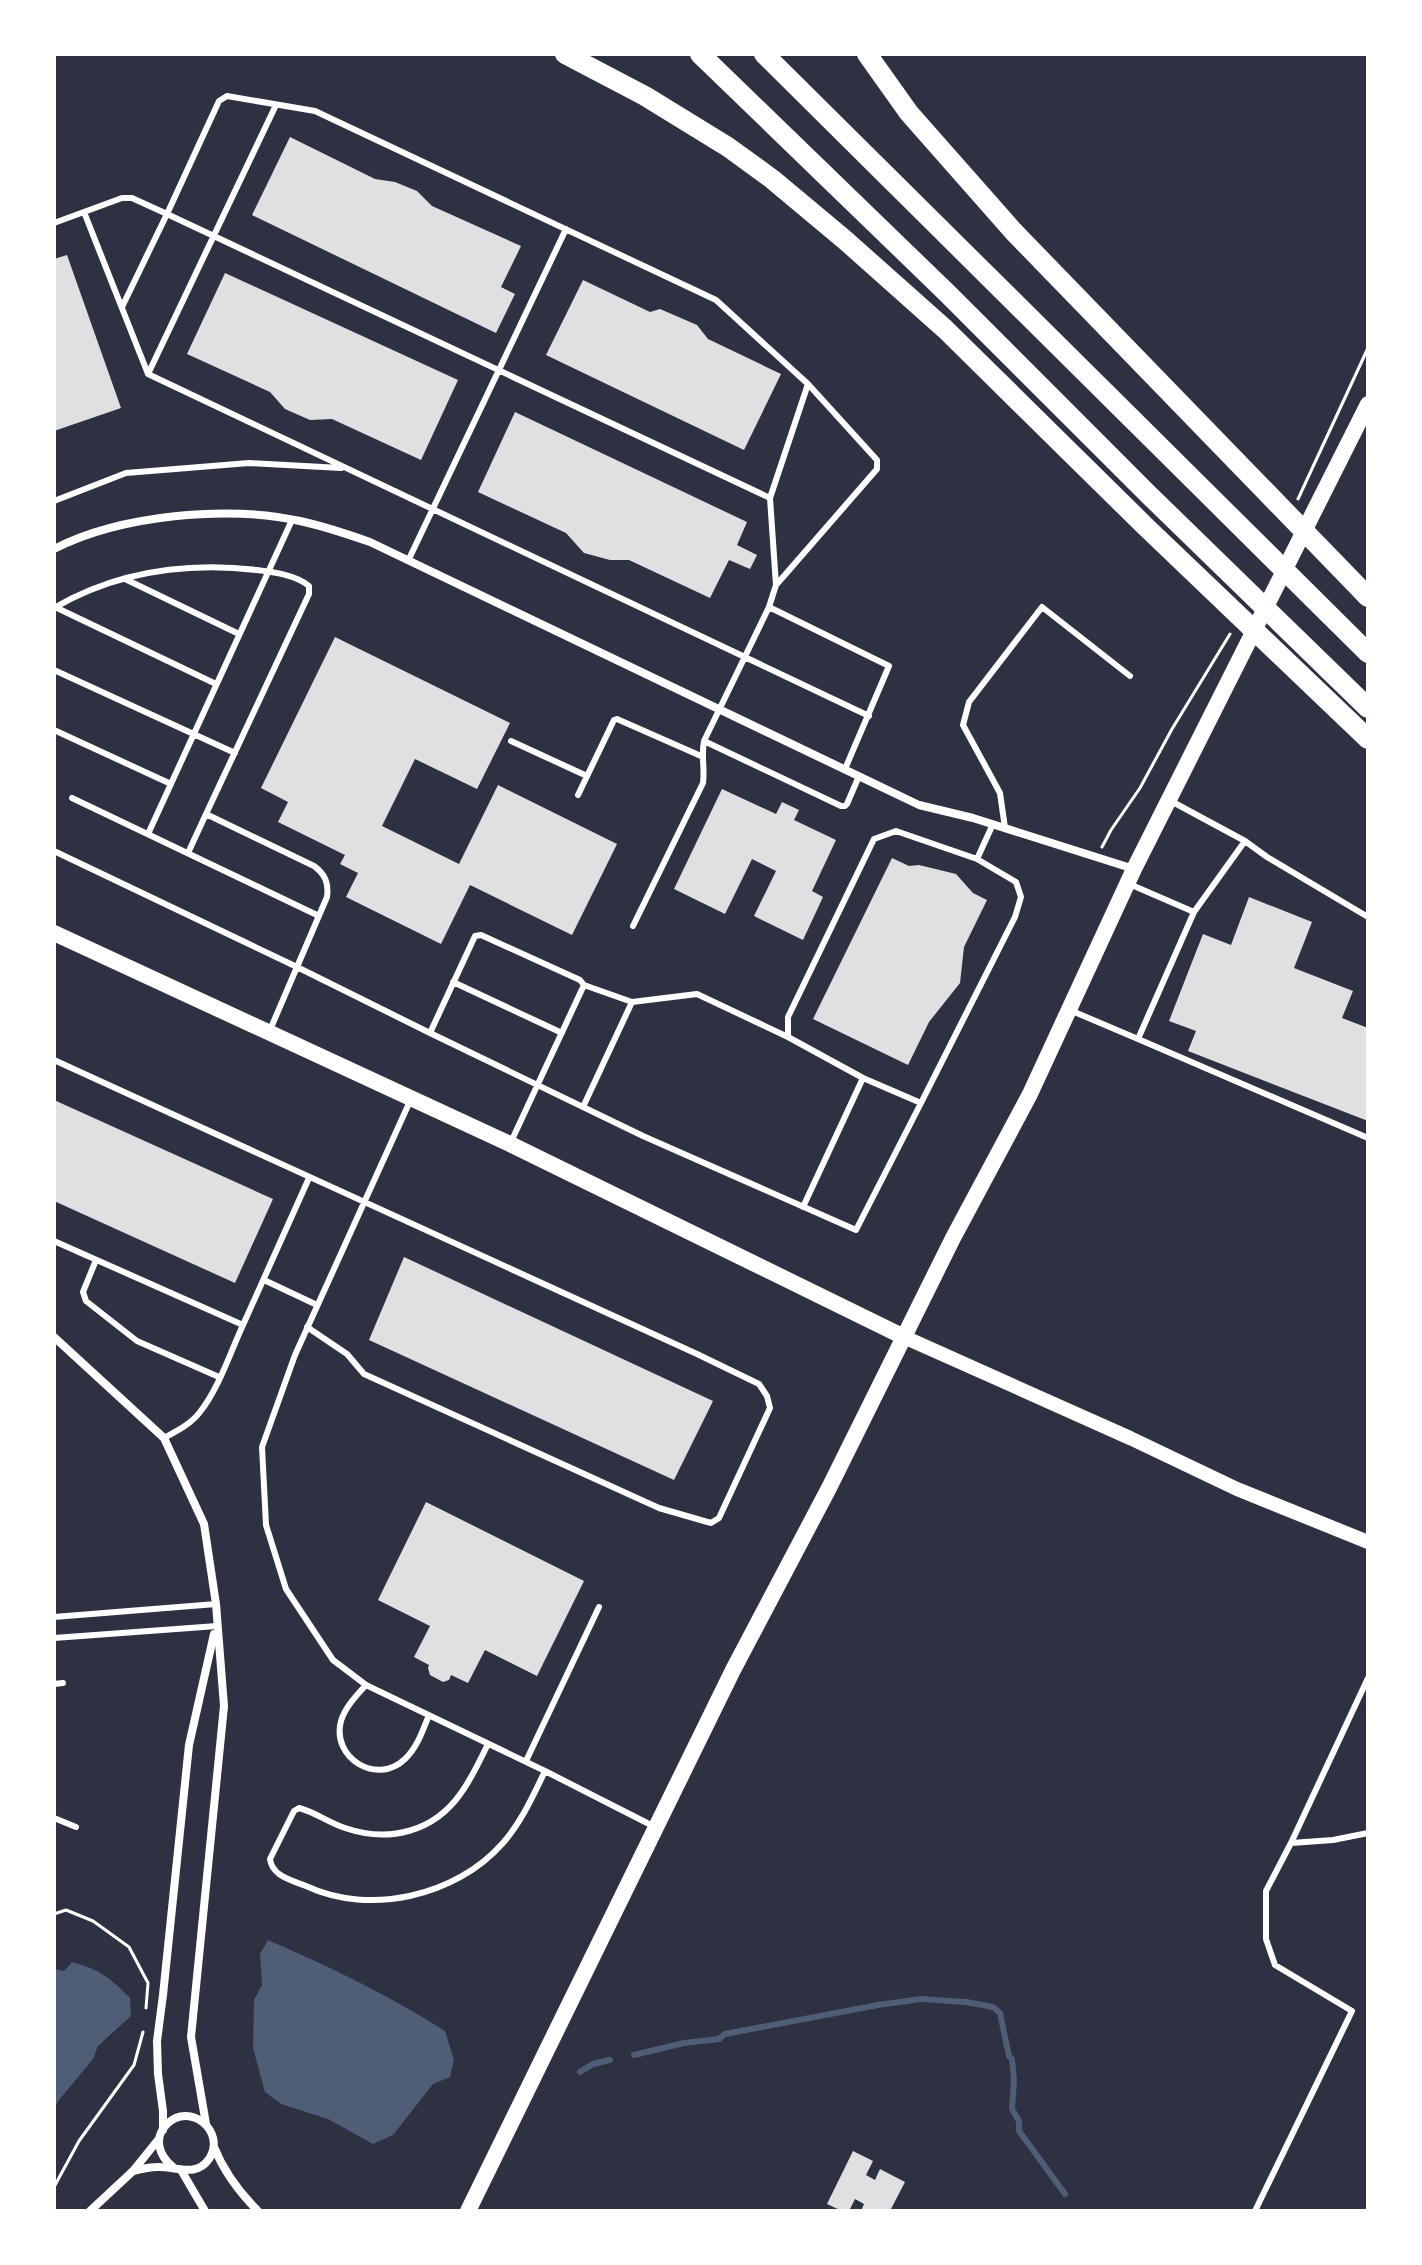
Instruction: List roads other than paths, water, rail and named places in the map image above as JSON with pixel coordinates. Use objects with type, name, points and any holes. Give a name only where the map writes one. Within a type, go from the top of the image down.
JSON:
[{"type":"highway","points":[[565,54],[645,96],[728,147],[803,205],[945,329],[1368,739]]},
{"type":"highway","points":[[700,54],[1368,708]]},
{"type":"highway","points":[[764,54],[1368,653]]},
{"type":"highway","points":[[867,54],[909,113],[1004,221],[1368,597]]},
{"type":"main road","points":[[468,2211],[655,1827],[953,1238],[1030,1094],[1130,876],[1368,404]]},
{"type":"main road","points":[[54,933],[510,1144],[904,1337]]},
{"type":"street","points":[[54,549],[107,529],[165,518],[221,514],[292,520],[332,529],[370,542],[919,805],[1005,828],[1130,876]]},
{"type":"street","points":[[54,1337],[164,1438],[204,1524],[216,1604],[224,1706],[191,2037],[206,2124]]},
{"type":"street","points":[[904,1337],[1237,1489],[1368,1542]]},
{"type":"street","points":[[205,2211],[177,2169],[161,2155],[163,2111],[157,2041],[189,1745],[217,1626]]},
{"type":"street","points":[[90,2211],[133,2171],[168,2123],[183,2116],[199,2119],[206,2124],[221,2163],[240,2193],[258,2211]]},
{"type":"street","points":[[133,2171],[155,2167],[199,2168],[212,2155],[214,2147]]},
{"type":"lane","points":[[122,307],[219,101],[227,96],[315,111],[716,300],[808,384],[877,460],[878,465],[776,585]]},
{"type":"lane","points":[[148,374],[276,105]]},
{"type":"lane","points":[[54,223],[127,198],[215,235],[770,498]]},
{"type":"lane","points":[[84,212],[148,374],[869,716]]},
{"type":"lane","points":[[408,561],[566,229]]},
{"type":"lane","points":[[633,926],[703,783],[701,756],[704,741],[769,607],[776,585],[770,498],[808,384]]},
{"type":"lane","points":[[54,501],[126,473],[249,463],[346,469]]},
{"type":"lane","points":[[148,834],[292,520]]},
{"type":"lane","points":[[55,608],[83,592],[142,573],[209,566],[268,571],[303,581],[309,586],[309,594],[188,853]]},
{"type":"lane","points":[[125,579],[239,634]]},
{"type":"lane","points":[[769,607],[889,666],[845,769]]},
{"type":"lane","points":[[1005,828],[1000,793],[963,725],[969,702],[1042,607],[1130,676]]},
{"type":"lane","points":[[55,608],[216,684]]},
{"type":"lane","points":[[54,670],[235,753]]},
{"type":"lane","points":[[578,795],[612,722],[617,719],[701,756]]},
{"type":"lane","points":[[54,730],[171,784]]},
{"type":"lane","points":[[511,741],[587,776]]},
{"type":"lane","points":[[704,741],[841,806],[847,804],[859,776]]},
{"type":"lane","points":[[72,798],[319,916]]},
{"type":"lane","points":[[1169,800],[1245,841],[1368,917]]},
{"type":"lane","points":[[206,814],[314,866],[326,878],[327,897],[269,1034]]},
{"type":"lane","points":[[977,859],[993,824]]},
{"type":"lane","points":[[54,851],[643,1136],[856,1230],[1015,917],[1021,897],[1016,882],[977,859],[896,831],[874,839],[788,1017],[788,1037]]},
{"type":"lane","points":[[1138,1039],[1194,912],[1245,841]]},
{"type":"lane","points":[[1130,876],[1194,912]]},
{"type":"lane","points":[[430,1033],[475,936],[481,935],[580,980],[584,985],[632,1002],[697,994],[788,1037],[863,1078],[921,1103]]},
{"type":"lane","points":[[453,982],[562,1033]]},
{"type":"lane","points":[[510,1144],[584,985]]},
{"type":"lane","points":[[583,1107],[632,1002]]},
{"type":"lane","points":[[1069,1010],[1368,1138]]},
{"type":"lane","points":[[54,1060],[759,1384],[770,1408],[719,1518],[711,1523],[659,1508],[364,1374],[347,1354],[307,1327]]},
{"type":"lane","points":[[803,1207],[863,1078]]},
{"type":"lane","points":[[411,1098],[295,1355],[262,1447],[266,1525],[286,1589],[333,1660],[366,1685],[655,1827]]},
{"type":"lane","points":[[164,1438],[199,1413],[219,1377],[309,1178]]},
{"type":"lane","points":[[54,1241],[243,1325]]},
{"type":"lane","points":[[96,1260],[83,1292],[86,1301],[137,1341],[219,1377]]},
{"type":"lane","points":[[264,1280],[317,1305]]},
{"type":"lane","points":[[54,1617],[216,1604]]},
{"type":"lane","points":[[526,1761],[599,1607]]},
{"type":"lane","points":[[54,1638],[217,1626]]},
{"type":"lane","points":[[1255,2211],[1352,2011],[1275,1965],[1266,1939],[1266,1891],[1368,1678]]},
{"type":"lane","points":[[54,1684],[63,1683]]},
{"type":"lane","points":[[366,1685],[342,1717],[340,1729],[346,1754],[356,1763],[381,1770],[404,1761],[413,1751],[429,1715]]},
{"type":"lane","points":[[488,1744],[460,1795],[426,1823],[398,1834],[365,1833],[345,1828],[299,1808],[294,1811],[270,1859],[271,1867],[276,1873],[314,1890],[339,1897],[387,1899],[427,1892],[484,1862],[501,1845],[525,1812],[545,1771]]},
{"type":"lane","points":[[54,1818],[76,1827]]},
{"type":"lane","points":[[1291,1843],[1333,1840],[1368,1833]]},
{"type":"water","points":[[268,1940],[358,1982],[445,2031],[454,2060],[450,2077],[433,2084],[393,2135],[373,2144],[328,2119],[281,2104],[265,2092],[253,2048],[254,2000],[262,1985],[260,1954]]},
{"type":"water","points":[[72,1962],[98,1971],[116,1985],[130,1998],[131,2016],[98,2046],[93,2059],[54,2109],[54,1969],[64,1971]]},
{"type":"waterway","points":[[634,2055],[684,2043],[719,2039],[725,2034],[921,1999],[993,2007],[1000,2013],[1012,2059],[1012,2109],[1019,2121],[1019,2131],[1065,2194]]},
{"type":"waterway","points":[[580,2072],[593,2064],[610,2060]]}]
